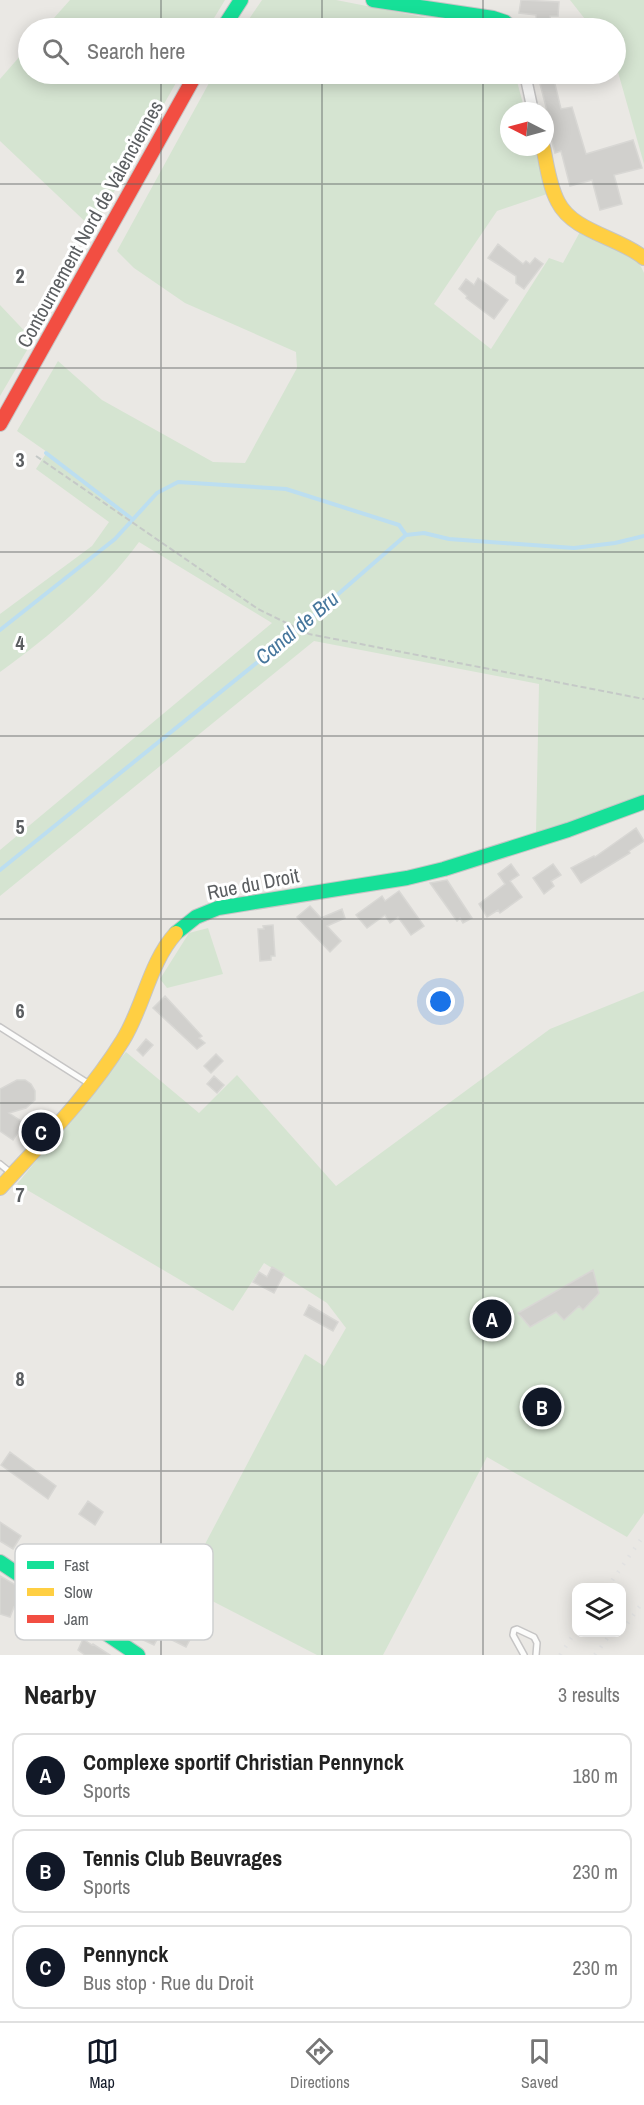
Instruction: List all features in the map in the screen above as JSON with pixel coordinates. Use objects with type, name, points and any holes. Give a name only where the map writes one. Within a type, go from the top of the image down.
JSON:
[{"type":"street","points":[[229,18],[241,0]]},
{"type":"street","points":[[373,0],[494,18]]},
{"type":"street","name":"Contournement Nord de Valenciennes","points":[[0,424],[37,362],[190,84]]},
{"type":"street","points":[[527,84],[531,102]]},
{"type":"street","points":[[545,156],[556,196],[564,212],[579,223],[630,245],[644,258]]},
{"type":"street","name":"Rue du Droit","points":[[0,1188],[67,1117],[92,1086],[130,1028],[167,945],[183,927],[200,915],[226,906],[407,878],[444,869],[568,830],[644,802]]},
{"type":"street","points":[[0,1562],[15,1572]]},
{"type":"street","points":[[114,1640],[135,1654]]},
{"type":"lane","points":[[0,1027],[92,1086]]},
{"type":"lane","points":[[0,1164],[13,1174]]},
{"type":"lane","points":[[524,1655],[513,1635],[517,1629],[534,1637],[537,1643],[536,1655]]},
{"type":"path","points":[[36,456],[258,609],[302,631],[324,638],[644,699]]},
{"type":"green space","points":[[70,0],[225,0],[214,18],[54,18]]},
{"type":"green space","points":[[262,0],[336,0],[428,18],[250,18]]},
{"type":"green space","points":[[570,0],[644,0],[644,164],[621,84],[626,84],[626,18],[584,18]]},
{"type":"green space","points":[[18,58],[18,84],[175,84],[93,229],[0,141],[0,79]]},
{"type":"green space","points":[[209,84],[518,84],[523,102],[500,102],[500,156],[536,156],[547,194],[497,211],[434,304],[491,349],[549,258],[563,263],[581,230],[626,251],[640,265],[644,273],[644,795],[536,834],[539,684],[314,641],[0,896],[0,850],[272,623],[139,542],[109,578],[74,612],[0,672],[0,614],[92,546],[109,522],[36,469],[47,452],[17,431],[58,361],[102,400],[213,462],[245,463],[297,368],[296,352],[185,303],[134,268],[117,251]]},
{"type":"green space","points":[[0,305],[33,340],[0,396]]},
{"type":"green space","points":[[208,928],[223,974],[167,988],[160,979],[189,933]]},
{"type":"green space","points":[[644,991],[644,1513],[627,1537],[487,1457],[383,1655],[317,1655],[213,1601],[213,1544],[205,1544],[305,1354],[324,1366],[346,1328],[327,1303],[264,1263],[233,1311],[17,1184],[126,1052],[199,1113],[237,1075],[336,1186],[550,1029]]},
{"type":"building","points":[[521,0],[559,2],[558,16],[536,18],[536,15],[519,13]]},
{"type":"building","points":[[540,84],[555,84],[561,109],[572,107],[586,154],[633,140],[642,168],[614,175],[622,204],[600,210],[592,180],[570,186],[561,151],[555,153],[554,102],[545,102]]},
{"type":"building","points":[[498,244],[523,264],[526,261],[530,264],[535,258],[543,264],[524,289],[516,283],[516,276],[488,258]]},
{"type":"building","points":[[478,278],[508,300],[494,319],[466,298],[467,296],[459,289],[466,279],[474,285]]},
{"type":"building","points":[[636,828],[644,841],[629,851],[630,853],[581,883],[571,868],[595,857]]},
{"type":"building","points":[[511,864],[519,875],[510,881],[522,897],[500,913],[498,910],[487,917],[479,904],[505,884],[498,874]]},
{"type":"building","points":[[553,864],[561,875],[551,881],[554,886],[544,894],[533,878]]},
{"type":"building","points":[[447,880],[472,918],[463,923],[460,918],[457,921],[430,883]]},
{"type":"building","points":[[399,891],[424,926],[411,935],[398,917],[390,923],[385,915],[367,928],[356,915],[382,896],[385,901]]},
{"type":"building","points":[[310,906],[321,918],[342,909],[345,918],[327,926],[341,941],[330,952],[297,917]]},
{"type":"building","points":[[273,925],[275,956],[271,956],[271,960],[260,961],[258,929]]},
{"type":"building","points":[[165,996],[202,1036],[199,1038],[205,1043],[197,1049],[153,1008]]},
{"type":"building","points":[[146,1039],[153,1045],[143,1056],[137,1050]]},
{"type":"building","points":[[216,1054],[223,1061],[211,1073],[204,1066]]},
{"type":"building","points":[[214,1076],[224,1085],[217,1093],[207,1084]]},
{"type":"building","points":[[17,1080],[25,1080],[31,1084],[35,1091],[35,1100],[26,1108],[9,1113],[24,1123],[13,1140],[0,1131],[0,1089]]},
{"type":"building","points":[[272,1267],[284,1274],[274,1293],[253,1282],[259,1272],[267,1277]]},
{"type":"building","points":[[593,1270],[599,1293],[583,1310],[579,1306],[564,1320],[556,1312],[530,1327],[518,1313]]},
{"type":"building","points":[[309,1305],[338,1322],[333,1331],[304,1315]]},
{"type":"building","points":[[10,1452],[56,1486],[48,1499],[1,1465]]},
{"type":"building","points":[[88,1501],[103,1512],[95,1525],[79,1514]]},
{"type":"building","points":[[0,1522],[21,1536],[13,1549],[0,1541]]},
{"type":"building","points":[[0,1576],[15,1585],[15,1607],[10,1617],[0,1614]]},
{"type":"building","points":[[84,1640],[110,1655],[85,1655],[78,1650]]},
{"type":"building","points":[[143,1640],[157,1640],[154,1645]]},
{"type":"building","points":[[172,1640],[190,1640],[186,1647]]},
{"type":"waterway","points":[[46,453],[132,519]]},
{"type":"waterway","points":[[0,630],[115,539],[157,493],[178,482],[286,489],[399,525],[406,535]]},
{"type":"waterway","name":"Canal de Bru","points":[[0,870],[290,636],[406,535],[424,533],[449,539],[574,548],[615,543],[644,536]]},
{"type":"railway","points":[[610,1583],[644,1535]]},
{"type":"railway","points":[[626,1625],[644,1600]]},
{"type":"railway","points":[[560,1655],[572,1637]]},
{"type":"railway","points":[[595,1655],[608,1637]]},
{"type":"traffic: fast","points":[[229,18],[241,0]]},
{"type":"traffic: fast","points":[[373,0],[493,18]]},
{"type":"traffic: fast","points":[[176,933],[196,917],[218,908],[407,878],[444,869],[568,830],[644,802]]},
{"type":"traffic: fast","points":[[0,1562],[15,1572]]},
{"type":"traffic: fast","points":[[116,1640],[138,1655]]},
{"type":"traffic: slow","points":[[545,156],[552,189],[565,212],[585,227],[644,258]]},
{"type":"traffic: slow","points":[[0,1188],[65,1117],[110,1060],[130,1027],[159,958],[176,933]]},
{"type":"traffic: jam","points":[[0,424],[190,84]]},
{"type":"place","name":"Pennynck","points":[[41,1132]]},
{"type":"place","name":"Complexe sportif Christian Pennynck","points":[[492,1319]]},
{"type":"place","name":"Tennis Club Beuvrages","points":[[542,1407]]}]
